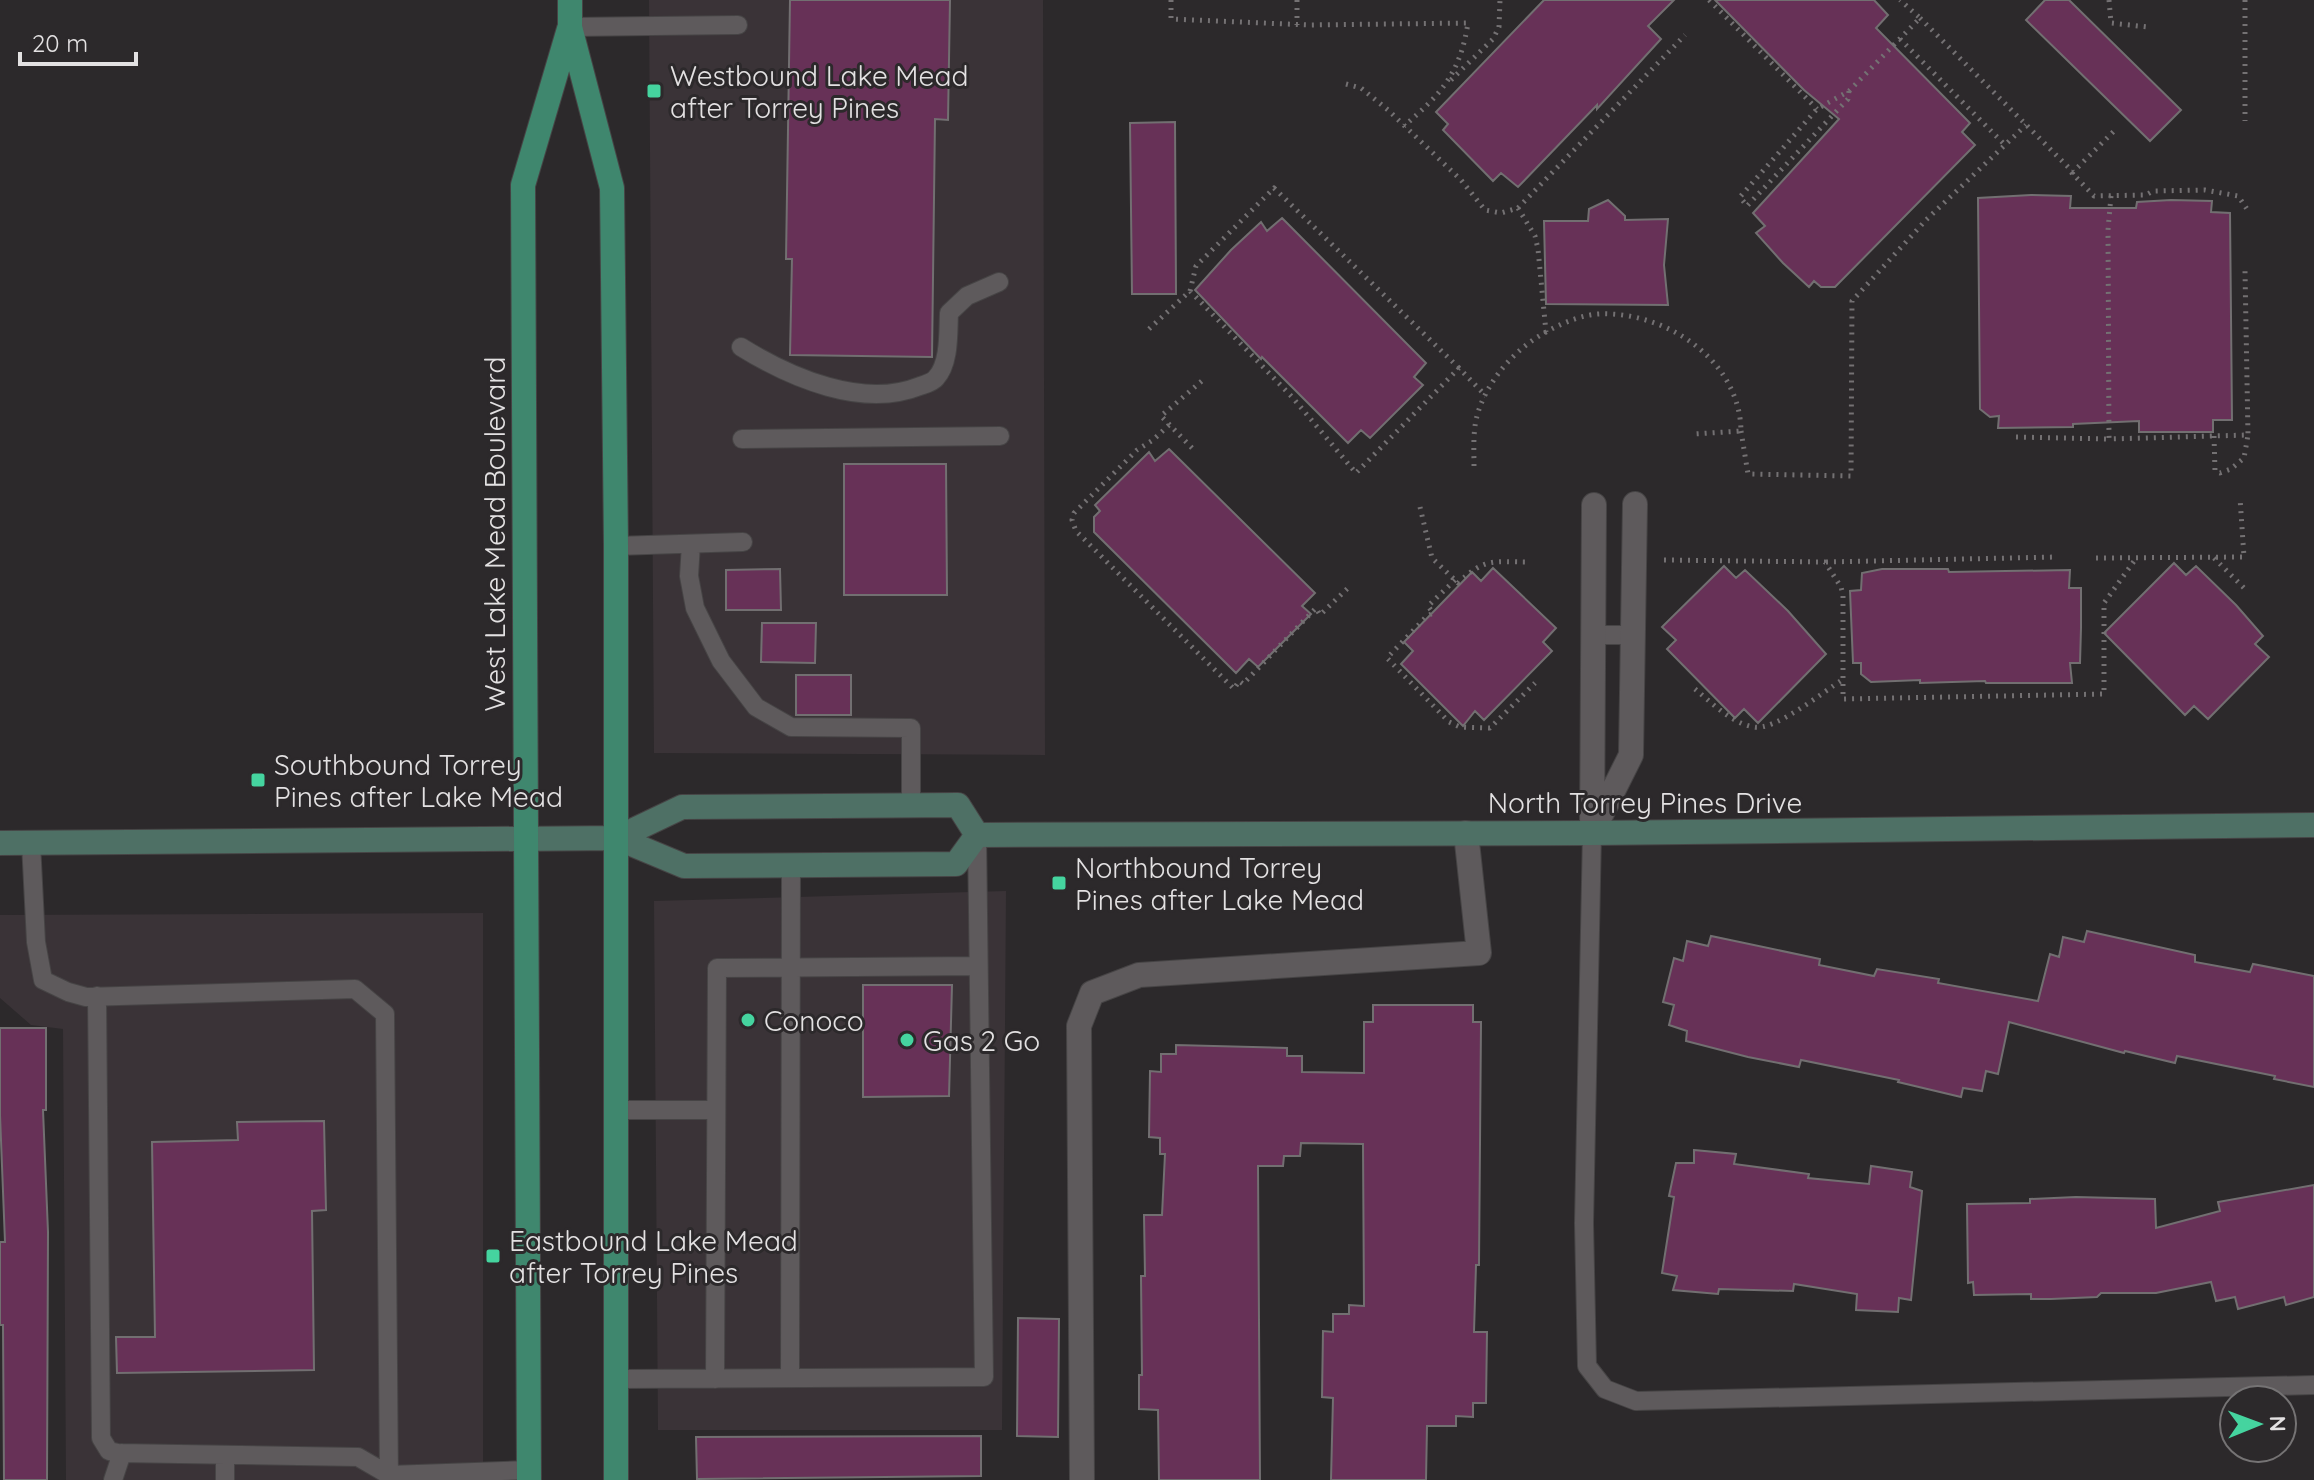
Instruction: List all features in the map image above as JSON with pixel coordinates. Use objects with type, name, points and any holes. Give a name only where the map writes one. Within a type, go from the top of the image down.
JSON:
[{"type":"main road","name":"West Lake Mead Boulevard","points":[[570,0],[570,27],[612,188],[617,838],[616,1480]]},
{"type":"main road","name":"West Lake Mead Boulevard","points":[[529,1475],[523,185],[570,27]]},
{"type":"main road","points":[[0,843],[617,838],[684,866],[956,864],[977,835],[958,805],[682,807],[617,838]]},
{"type":"main road","name":"North Torrey Pines Drive","points":[[977,835],[1592,833],[2314,825]]},
{"type":"street","points":[[1592,833],[1631,755],[1635,504]]},
{"type":"street","points":[[1592,833],[1594,505]]},
{"type":"street","points":[[1082,1480],[1079,1026],[1092,993],[1139,975],[1479,953],[1466,833]]},
{"type":"lane","points":[[570,27],[738,25]]},
{"type":"lane","points":[[741,347],[781,369],[848,391],[903,393],[935,380],[943,366],[949,313],[967,296],[999,282]]},
{"type":"lane","points":[[742,439],[1000,436]]},
{"type":"lane","points":[[616,546],[743,542]]},
{"type":"lane","points":[[691,544],[689,576],[695,608],[708,637],[738,686],[756,707],[791,727],[911,728],[911,806]]},
{"type":"lane","points":[[1593,635],[1633,635]]},
{"type":"lane","points":[[1592,833],[1584,1223],[1587,1366],[1605,1389],[1636,1401],[2314,1385]]},
{"type":"lane","points":[[616,1379],[984,1377],[977,835]]},
{"type":"lane","points":[[31,843],[36,942],[43,980],[86,997],[355,989],[385,1014],[389,1478]]},
{"type":"lane","points":[[790,1378],[791,865]]},
{"type":"lane","points":[[715,1379],[717,968],[978,966]]},
{"type":"lane","points":[[97,996],[101,1438],[109,1451],[358,1457],[389,1478],[529,1475]]},
{"type":"lane","points":[[616,1110],[716,1110]]},
{"type":"lane","points":[[113,1480],[122,1453]]},
{"type":"lane","points":[[225,1455],[225,1480]]},
{"type":"path","points":[[1171,0],[1171,19],[1297,25],[1468,23],[1450,81],[1404,126]]},
{"type":"path","points":[[1297,0],[1297,25]]},
{"type":"path","points":[[1446,85],[1493,39],[1499,27],[1500,0]]},
{"type":"path","points":[[1709,0],[1817,109]]},
{"type":"path","points":[[1900,0],[2094,196],[2205,190],[2238,196],[2247,209]]},
{"type":"path","points":[[2109,0],[2111,23],[2148,27]]},
{"type":"path","points":[[2245,0],[2245,121]]},
{"type":"path","points":[[1849,91],[1848,99],[1747,206],[1740,197],[1817,109],[1849,91],[1920,18]]},
{"type":"path","points":[[1346,84],[1361,88],[1404,126],[1461,180],[1485,210],[1501,213],[1518,208],[1685,35]]},
{"type":"path","points":[[1900,39],[2005,145]]},
{"type":"path","points":[[1474,466],[1476,420],[1490,384],[1532,340],[1585,316],[1609,314],[1629,316],[1680,334],[1701,348],[1731,387],[1741,421],[1748,474],[1851,476],[1852,301],[1926,220],[2026,125]]},
{"type":"path","points":[[2071,171],[2115,130]]},
{"type":"path","points":[[1149,329],[1190,291],[1196,266],[1274,188],[1486,396]]},
{"type":"path","points":[[2109,439],[2108,230],[2111,196]]},
{"type":"path","points":[[1518,208],[1535,236],[1538,249],[1546,332]]},
{"type":"path","points":[[2214,436],[2215,471],[2220,473],[2231,469],[2244,458],[2248,435],[2245,271]]},
{"type":"path","points":[[1190,291],[1293,398],[1356,473]]},
{"type":"path","points":[[1352,480],[1459,368]]},
{"type":"path","points":[[1192,448],[1161,416],[1203,380]]},
{"type":"path","points":[[1169,425],[1137,450],[1074,513],[1072,520],[1076,531],[1234,689],[1239,681],[1243,684],[1316,608],[1320,615],[1350,586]]},
{"type":"path","points":[[1694,434],[1741,431]]},
{"type":"path","points":[[2016,437],[2109,439],[2248,435]]},
{"type":"path","points":[[2096,558],[2244,557],[2240,498]]},
{"type":"path","points":[[1420,507],[1432,558],[1458,583],[1486,562],[1529,562]]},
{"type":"path","points":[[1659,560],[1825,562],[2056,557]]},
{"type":"path","points":[[1825,562],[1843,595],[1843,699],[2104,694],[2104,603],[2137,557]]},
{"type":"path","points":[[2213,557],[2245,589]]},
{"type":"path","points":[[1455,580],[1428,606],[1433,613],[1387,658],[1449,722],[1460,727],[1490,728],[1535,683]]},
{"type":"path","points":[[1695,689],[1724,713],[1753,727],[1769,726],[1843,679]]},
{"type":"shaded area","points":[[649,0],[1043,0],[1045,755],[654,753]]},
{"type":"shaded area","points":[[1006,891],[1002,1430],[658,1430],[654,901]]},
{"type":"shaded area","points":[[483,913],[483,1480],[66,1480],[63,1029],[31,1025],[0,998],[0,915]]},
{"type":"building","points":[[790,0],[950,0],[948,120],[935,119],[932,357],[790,355],[792,259],[786,259]]},
{"type":"building","points":[[1544,0],[1674,0],[1648,26],[1661,39],[1597,109],[1597,105],[1518,187],[1501,173],[1493,181],[1443,130],[1448,124],[1436,112]]},
{"type":"building","points":[[1715,0],[1874,0],[1888,15],[1876,28],[1970,123],[1962,132],[1975,145],[1835,287],[1821,287],[1814,281],[1809,287],[1756,233],[1765,226],[1753,213],[1839,119],[1804,90]]},
{"type":"building","points":[[2045,0],[2069,0],[2181,110],[2150,141],[2026,20]]},
{"type":"building","points":[[1175,122],[1176,294],[1132,294],[1130,123]]},
{"type":"building","points":[[2071,196],[2070,208],[2136,208],[2137,202],[2212,201],[2211,212],[2230,213],[2232,420],[2213,420],[2213,432],[2139,432],[2139,421],[2073,424],[2073,427],[1998,428],[1999,416],[1990,417],[1980,409],[1978,198]]},
{"type":"building","points":[[1608,200],[1625,216],[1625,220],[1668,219],[1664,265],[1668,305],[1546,304],[1544,221],[1588,221],[1589,209]]},
{"type":"building","points":[[1282,218],[1426,363],[1414,377],[1423,385],[1370,438],[1361,430],[1348,443],[1195,290],[1261,222],[1267,231]]},
{"type":"building","points":[[1169,449],[1315,593],[1302,606],[1311,614],[1258,667],[1249,659],[1236,673],[1094,532],[1094,517],[1100,511],[1095,505],[1149,452],[1155,461]]},
{"type":"building","points":[[844,464],[946,464],[947,595],[844,595]]},
{"type":"building","points":[[2174,563],[2186,575],[2196,566],[2236,605],[2263,636],[2255,644],[2269,657],[2208,719],[2194,706],[2185,715],[2104,633]]},
{"type":"building","points":[[1724,566],[1736,578],[1745,570],[1788,611],[1826,654],[1758,723],[1744,709],[1735,718],[1667,649],[1676,640],[1662,627]]},
{"type":"building","points":[[1493,568],[1556,628],[1543,642],[1552,651],[1484,720],[1475,711],[1463,726],[1401,664],[1413,651],[1404,642],[1472,572],[1481,581]]},
{"type":"building","points":[[780,569],[781,610],[726,610],[726,570]]},
{"type":"building","points":[[1882,569],[1948,569],[1949,572],[2070,570],[2069,588],[2081,588],[2080,663],[2070,663],[2072,683],[1871,682],[1861,674],[1861,663],[1853,663],[1850,591],[1861,590],[1862,573]]},
{"type":"building","points":[[762,623],[816,623],[815,663],[761,662]]},
{"type":"building","points":[[796,675],[851,675],[851,715],[796,715]]},
{"type":"building","points":[[2087,931],[2195,955],[2195,962],[2250,972],[2253,964],[2314,976],[2314,1087],[2177,1056],[2175,1063],[2124,1053],[2009,1022],[1998,1074],[1986,1071],[1982,1091],[1963,1088],[1961,1097],[1899,1080],[1801,1060],[1799,1067],[1686,1041],[1687,1031],[1669,1025],[1674,1005],[1663,1002],[1674,958],[1683,961],[1687,941],[1708,946],[1711,936],[1820,959],[1819,965],[1874,976],[1877,969],[2038,1001],[2050,954],[2059,957],[2063,937],[2084,942]]},
{"type":"building","name":"Gas 2 Go","points":[[863,985],[952,985],[949,1096],[863,1097]]},
{"type":"building","points":[[1373,1005],[1473,1005],[1473,1022],[1481,1022],[1479,1265],[1476,1265],[1474,1332],[1487,1332],[1486,1403],[1473,1403],[1473,1417],[1456,1416],[1456,1426],[1427,1426],[1426,1480],[1331,1480],[1333,1398],[1322,1397],[1323,1331],[1333,1332],[1333,1314],[1349,1314],[1349,1305],[1364,1306],[1363,1144],[1301,1143],[1300,1156],[1284,1156],[1283,1166],[1258,1166],[1260,1480],[1159,1480],[1158,1410],[1139,1409],[1139,1375],[1142,1375],[1141,1276],[1145,1276],[1144,1215],[1162,1215],[1165,1154],[1160,1154],[1160,1138],[1149,1137],[1150,1071],[1161,1072],[1161,1054],[1176,1054],[1176,1045],[1287,1048],[1287,1056],[1302,1056],[1302,1072],[1364,1073],[1364,1022],[1373,1022]]},
{"type":"building","points":[[0,1028],[46,1028],[46,1110],[43,1110],[48,1232],[47,1480],[4,1480],[0,1242],[5,1242]]},
{"type":"building","points":[[324,1121],[326,1210],[312,1211],[314,1370],[117,1373],[116,1337],[155,1337],[152,1142],[238,1140],[237,1122]]},
{"type":"building","points":[[1694,1150],[1736,1154],[1734,1164],[1809,1174],[1808,1178],[1869,1184],[1871,1166],[1912,1172],[1910,1187],[1922,1191],[1911,1300],[1899,1298],[1898,1312],[1856,1310],[1857,1294],[1794,1284],[1793,1291],[1719,1289],[1718,1294],[1673,1290],[1677,1276],[1662,1273],[1674,1197],[1669,1196],[1676,1163],[1694,1163]]},
{"type":"building","points":[[2314,1185],[2314,1297],[2286,1305],[2284,1297],[2238,1309],[2235,1297],[2216,1301],[2211,1282],[2156,1293],[2101,1293],[2097,1297],[2051,1299],[2031,1299],[2031,1294],[1974,1295],[1973,1282],[1968,1283],[1967,1204],[2030,1203],[2030,1199],[2076,1197],[2155,1199],[2156,1228],[2220,1211],[2218,1202]]},
{"type":"building","points":[[1018,1318],[1059,1319],[1058,1437],[1017,1436]]},
{"type":"building","points":[[981,1436],[981,1476],[697,1479],[696,1437]]},
{"type":"place","name":"Westbound Lake Mead after Torrey Pines","points":[[654,91]]},
{"type":"place","name":"Southbound Torrey Pines after Lake Mead","points":[[258,780]]},
{"type":"place","name":"Northbound Torrey Pines after Lake Mead","points":[[1059,883]]},
{"type":"place","name":"Conoco","points":[[748,1020]]},
{"type":"place","name":"Gas 2 Go","points":[[907,1040]]},
{"type":"place","name":"Eastbound Lake Mead after Torrey Pines","points":[[493,1256]]}]
